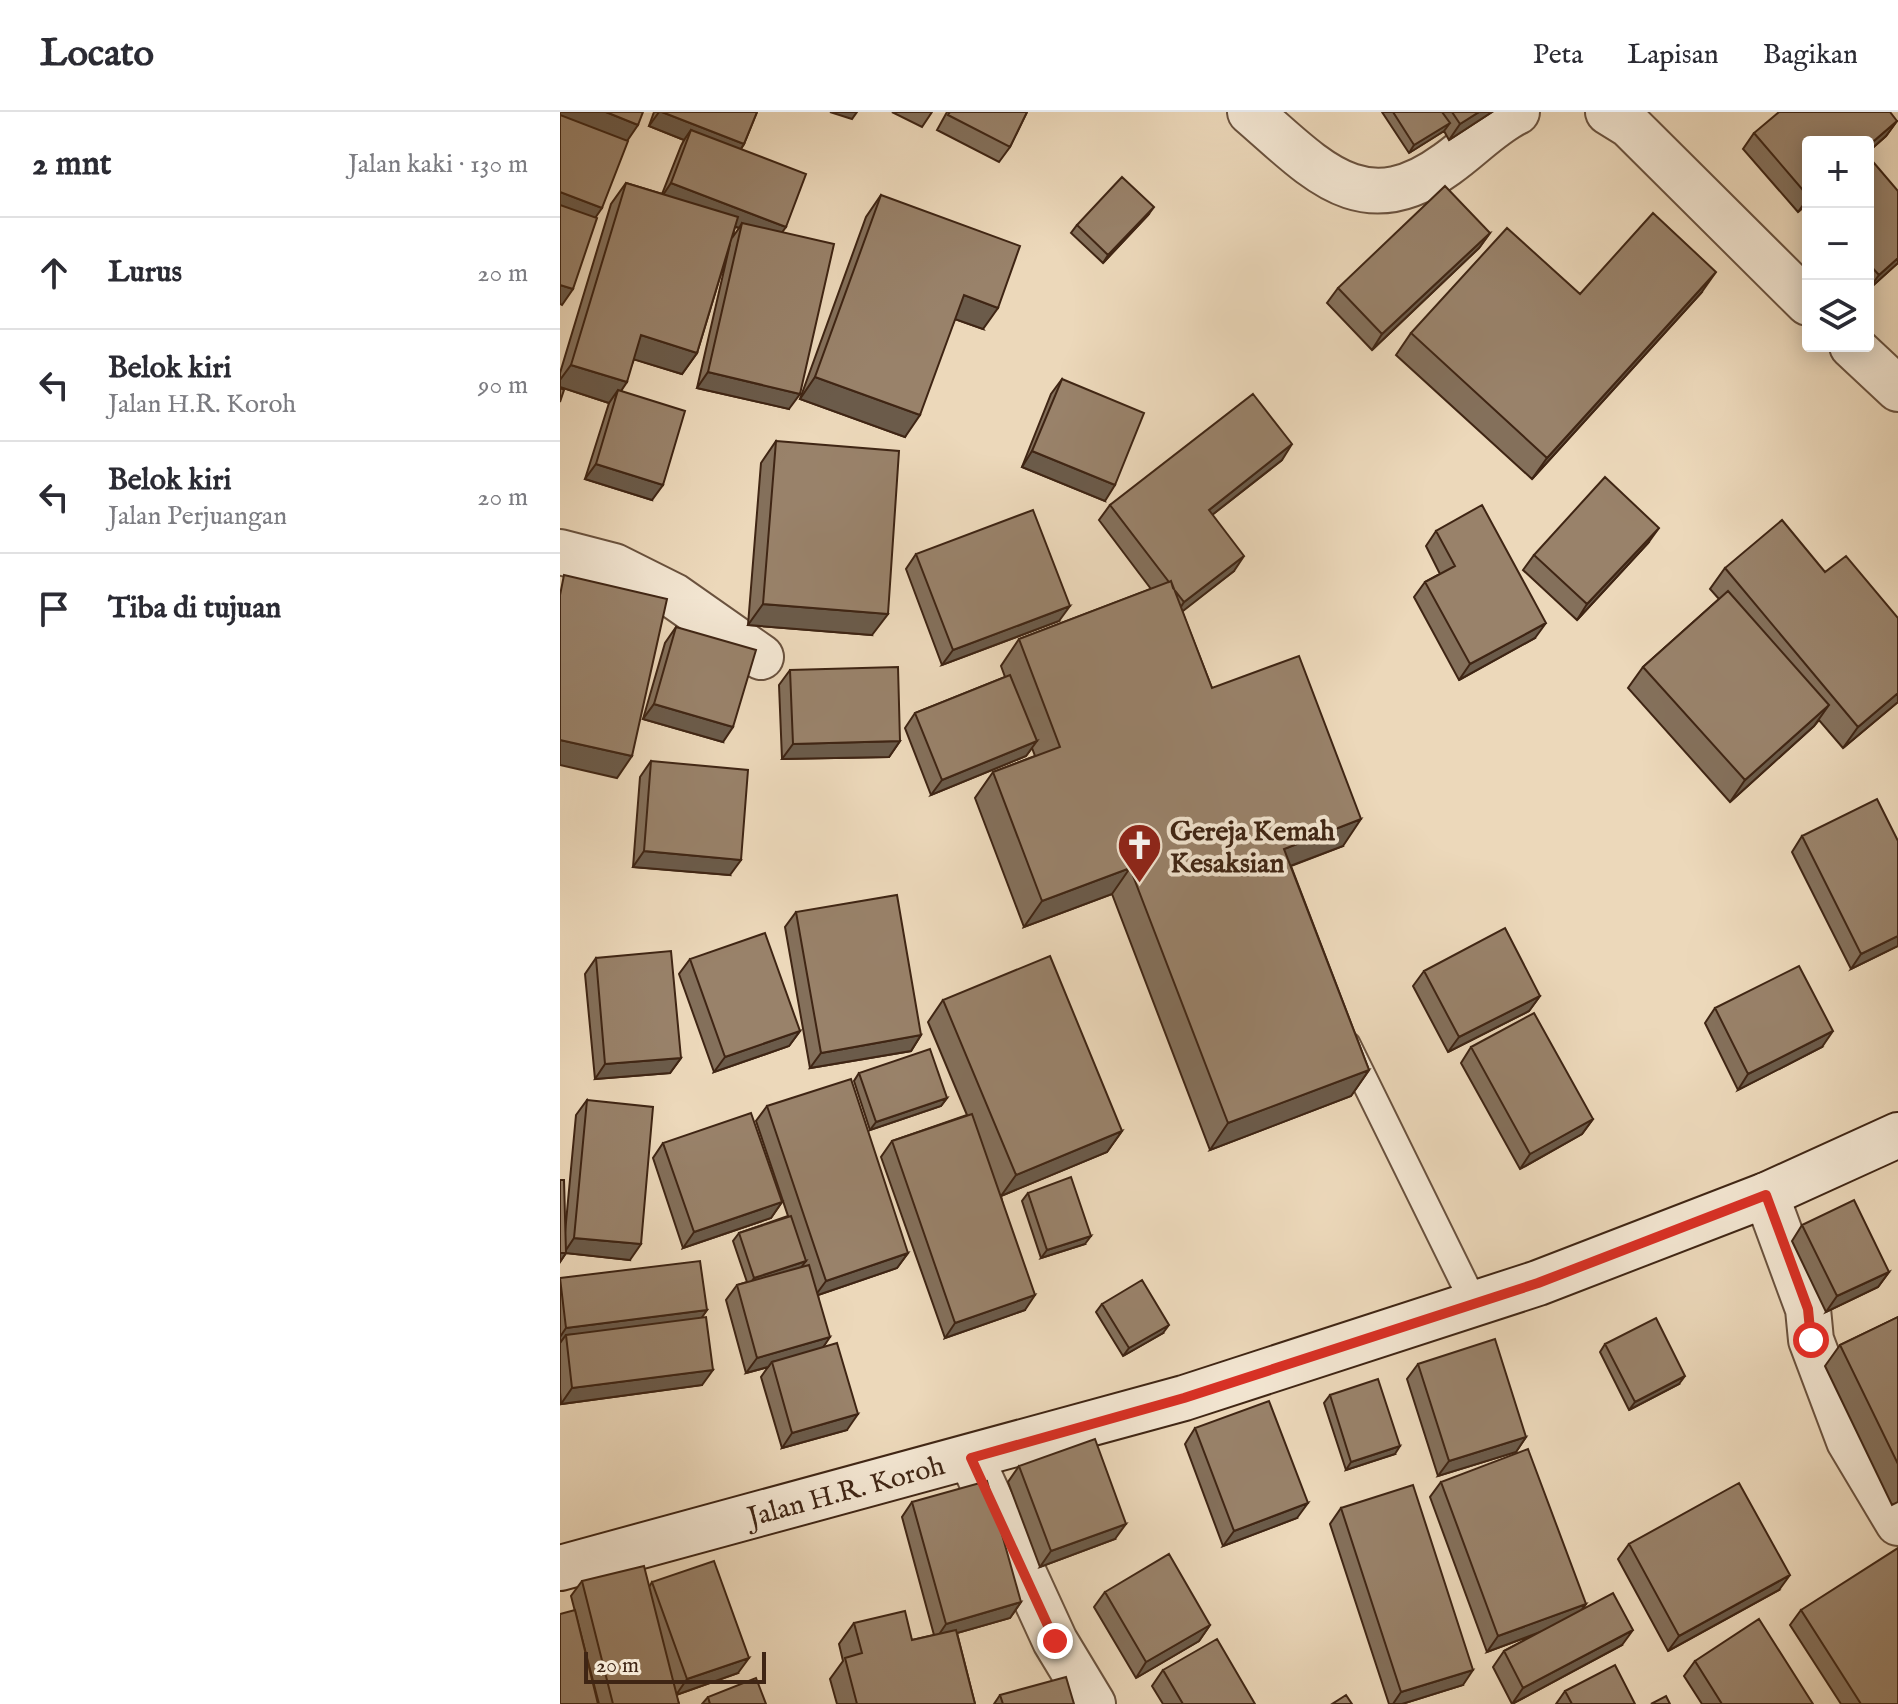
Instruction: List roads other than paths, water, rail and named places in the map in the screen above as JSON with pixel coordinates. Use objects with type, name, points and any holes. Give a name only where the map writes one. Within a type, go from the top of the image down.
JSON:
[{"type":"street","points":[[1250,112],[1311,165],[1369,192],[1394,192],[1445,166],[1517,112]]},
{"type":"street","points":[[1622,116],[1802,297]]},
{"type":"street","points":[[1858,352],[1898,389]]},
{"type":"street","points":[[560,552],[614,566],[674,596],[761,657]]},
{"type":"street","name":"Jalan H.R. Koroh","points":[[560,1568],[1184,1398],[1538,1283],[1766,1195],[1898,1135]]},
{"type":"street","points":[[1766,1195],[1808,1309],[1811,1340],[1849,1441],[1898,1523]]},
{"type":"street","points":[[971,1458],[1055,1641],[1093,1704]]},
{"type":"lane","points":[[1335,1020],[1474,1303]]},
{"type":"place","name":"Gereja Kemah Kesaksian","points":[[1139,885]]}]
